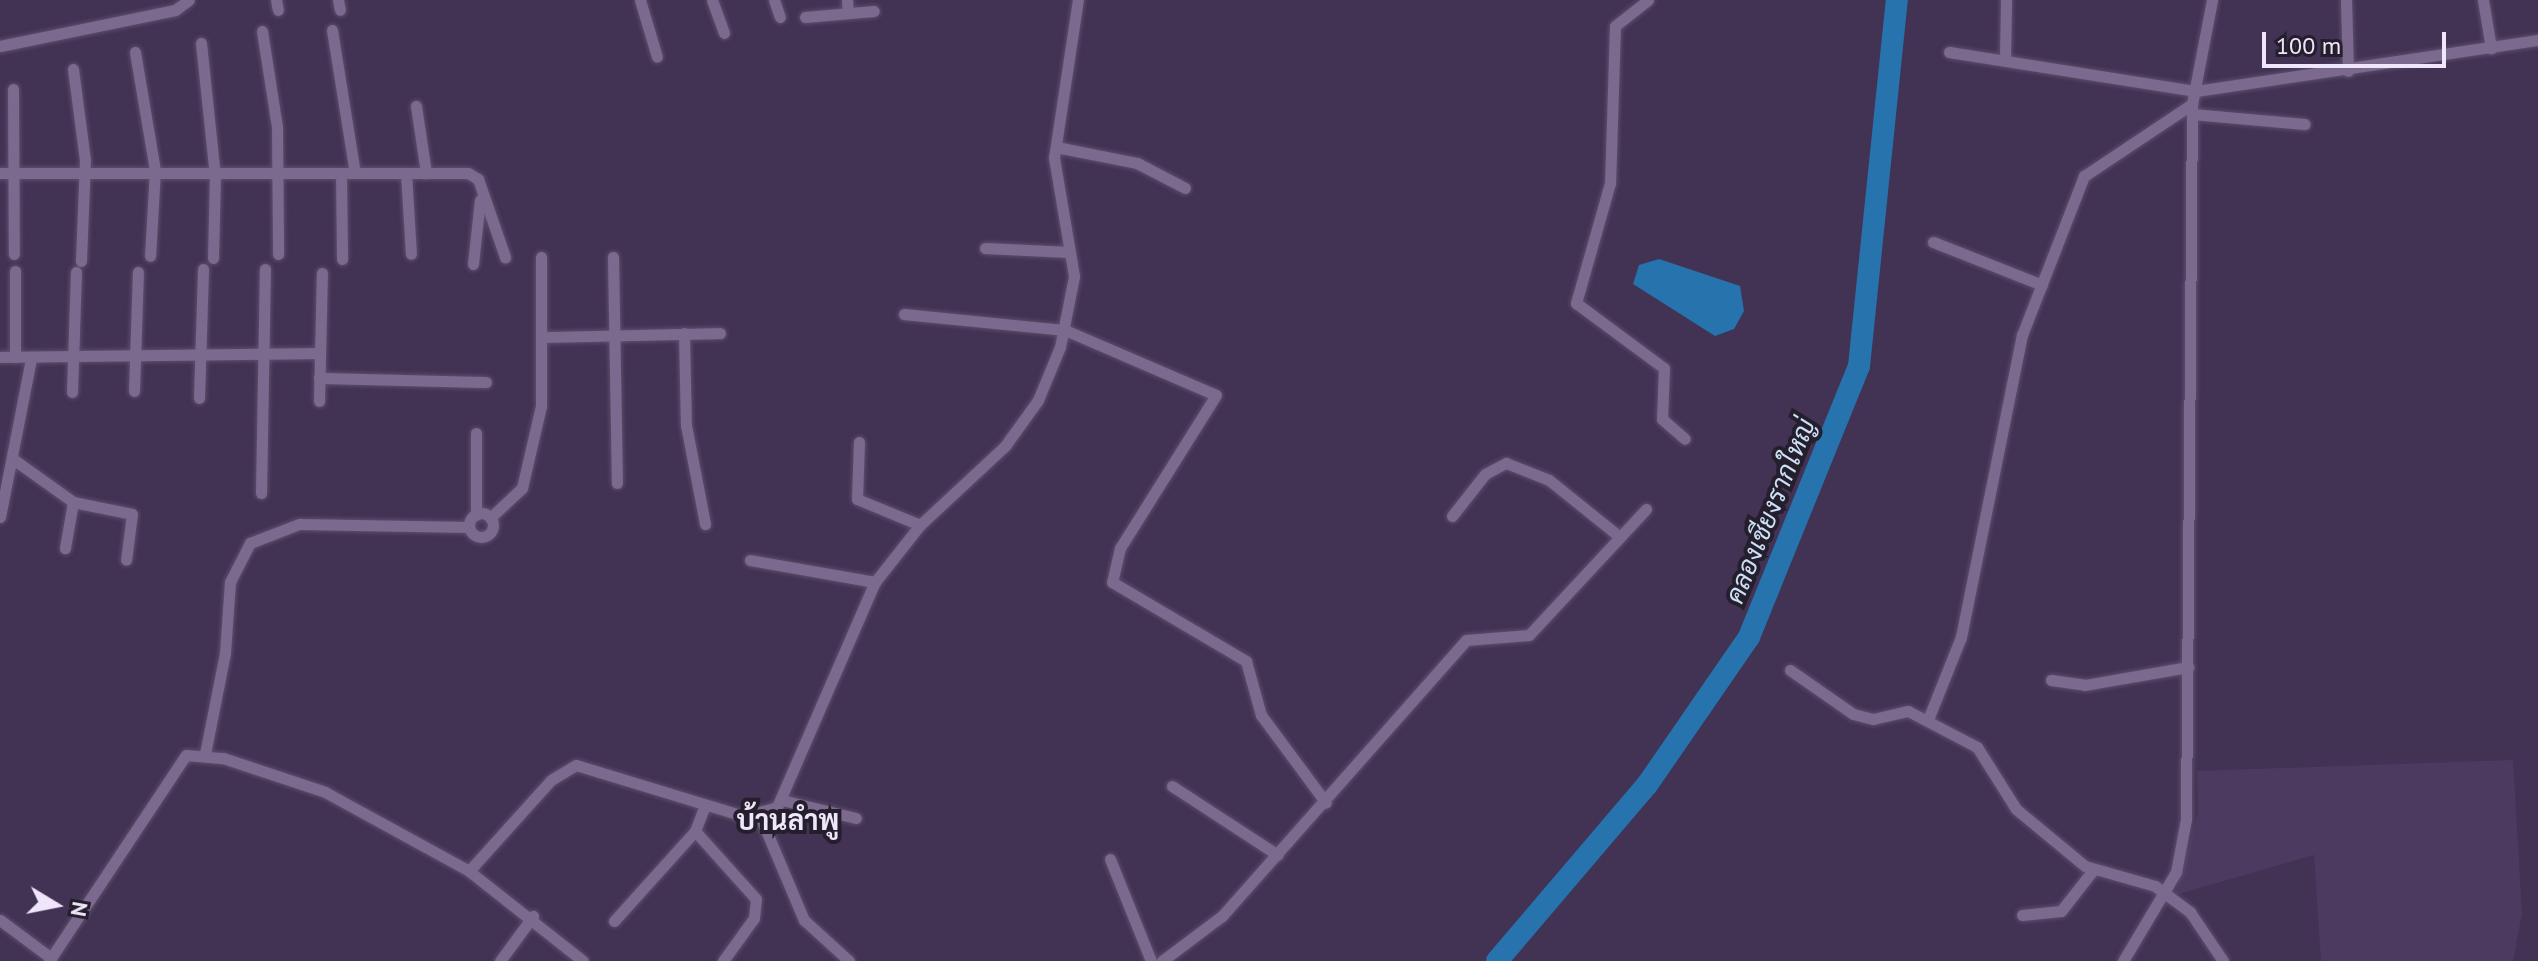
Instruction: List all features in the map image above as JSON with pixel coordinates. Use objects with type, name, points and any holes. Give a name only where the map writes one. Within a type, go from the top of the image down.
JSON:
[{"type":"street","points":[[0,46],[175,10],[189,0]]},
{"type":"street","points":[[640,0],[657,57]]},
{"type":"street","points":[[712,0],[724,33]]},
{"type":"street","points":[[774,0],[780,17]]},
{"type":"street","points":[[847,0],[848,13]]},
{"type":"street","points":[[469,871],[551,780],[576,765],[705,805],[760,816],[782,800],[839,652],[875,582],[920,525],[1005,446],[1038,400],[1065,330],[1074,276],[1057,200],[1056,147],[1078,0]]},
{"type":"street","points":[[1648,0],[1615,26],[1610,183],[1576,303],[1664,368],[1662,419],[1685,439]]},
{"type":"street","points":[[2005,59],[2006,0]]},
{"type":"street","points":[[2123,961],[2166,895],[2186,819],[2192,109],[2212,0]]},
{"type":"street","points":[[2346,0],[2348,71]]},
{"type":"street","points":[[2483,0],[2491,48]]},
{"type":"street","points":[[805,17],[874,11]]},
{"type":"street","points":[[332,30],[355,173]]},
{"type":"street","points":[[262,31],[280,173],[278,254]]},
{"type":"street","points":[[1949,52],[2196,91],[2348,71],[2538,40]]},
{"type":"street","points":[[201,43],[215,176],[213,258]]},
{"type":"street","points":[[135,52],[155,170],[150,256]]},
{"type":"street","points":[[72,392],[82,173],[73,69]]},
{"type":"street","points":[[13,89],[6,173],[14,254]]},
{"type":"street","points":[[416,106],[426,173]]},
{"type":"street","points":[[1929,717],[1961,637],[2013,369],[2042,285],[2088,170],[2192,109],[2305,124]]},
{"type":"street","points":[[1056,147],[1137,163],[1185,188]]},
{"type":"street","points":[[6,173],[155,170],[215,176],[280,173],[474,174],[480,199],[505,257]]},
{"type":"street","points":[[341,173],[342,259]]},
{"type":"street","points":[[406,173],[411,254]]},
{"type":"street","points":[[473,264],[480,199]]},
{"type":"street","points":[[1933,242],[2042,285]]},
{"type":"street","points":[[985,248],[1069,252]]},
{"type":"street","points":[[205,754],[225,653],[230,582],[250,543],[299,524],[469,527],[484,537],[490,518],[513,500],[527,474],[546,337],[541,257]]},
{"type":"street","points":[[613,257],[617,483]]},
{"type":"street","points":[[199,398],[203,269]]},
{"type":"street","points":[[261,493],[260,354],[265,269]]},
{"type":"street","points":[[15,271],[15,357]]},
{"type":"street","points":[[134,391],[138,272]]},
{"type":"street","points":[[319,401],[322,273]]},
{"type":"street","points":[[904,314],[1065,330],[1216,395],[1120,548],[1112,582],[1246,661],[1261,715],[1326,803]]},
{"type":"street","points":[[684,333],[686,425],[705,524]]},
{"type":"street","points":[[546,337],[720,333]]},
{"type":"street","points":[[0,357],[320,353]]},
{"type":"street","points":[[0,517],[31,359]]},
{"type":"street","points":[[319,378],[486,382]]},
{"type":"street","points":[[469,527],[476,515],[476,433]]},
{"type":"street","points":[[859,442],[857,499],[920,525]]},
{"type":"street","points":[[13,459],[73,502],[132,514],[126,560]]},
{"type":"street","points":[[1452,516],[1485,474],[1506,463],[1549,480],[1620,537]]},
{"type":"street","points":[[65,548],[73,502]]},
{"type":"street","points":[[1164,960],[1222,916],[1326,803],[1466,640],[1529,635],[1646,509]]},
{"type":"street","points":[[476,515],[490,518]]},
{"type":"street","points":[[750,560],[875,582]]},
{"type":"street","points":[[2051,680],[2085,685],[2188,667]]},
{"type":"street","points":[[1790,670],[1853,714],[1873,719],[1908,711],[1929,717],[1977,747],[2016,809],[2093,870],[2142,878],[2190,912],[2223,961]]},
{"type":"street","points":[[0,920],[50,960],[176,762],[205,754],[325,792],[469,871],[533,916],[583,961]]},
{"type":"street","points":[[1172,786],[1278,855]]},
{"type":"street","points":[[782,800],[856,818]]},
{"type":"street","points":[[614,921],[695,831],[705,805]]},
{"type":"street","points":[[760,816],[804,920],[849,961]]},
{"type":"street","points":[[695,831],[756,899],[754,918],[723,961]]},
{"type":"street","points":[[1110,859],[1151,961]]},
{"type":"street","points":[[2022,915],[2061,911],[2093,870]]},
{"type":"street","points":[[500,961],[533,916]]},
{"type":"shaded area","points":[[2513,760],[2522,913],[2513,961],[2321,961],[2314,855],[2175,895],[2198,813],[2197,771]]},
{"type":"water","points":[[1659,259],[1740,286],[1744,311],[1734,329],[1715,336],[1633,284],[1639,265]]},
{"type":"waterway","name":"คลองเชียงรากใหญ่","points":[[1497,961],[1647,785],[1749,637],[1859,366],[1897,0]]},
{"type":"district","name":"บ้านลำพู","points":[[788,820]]}]
